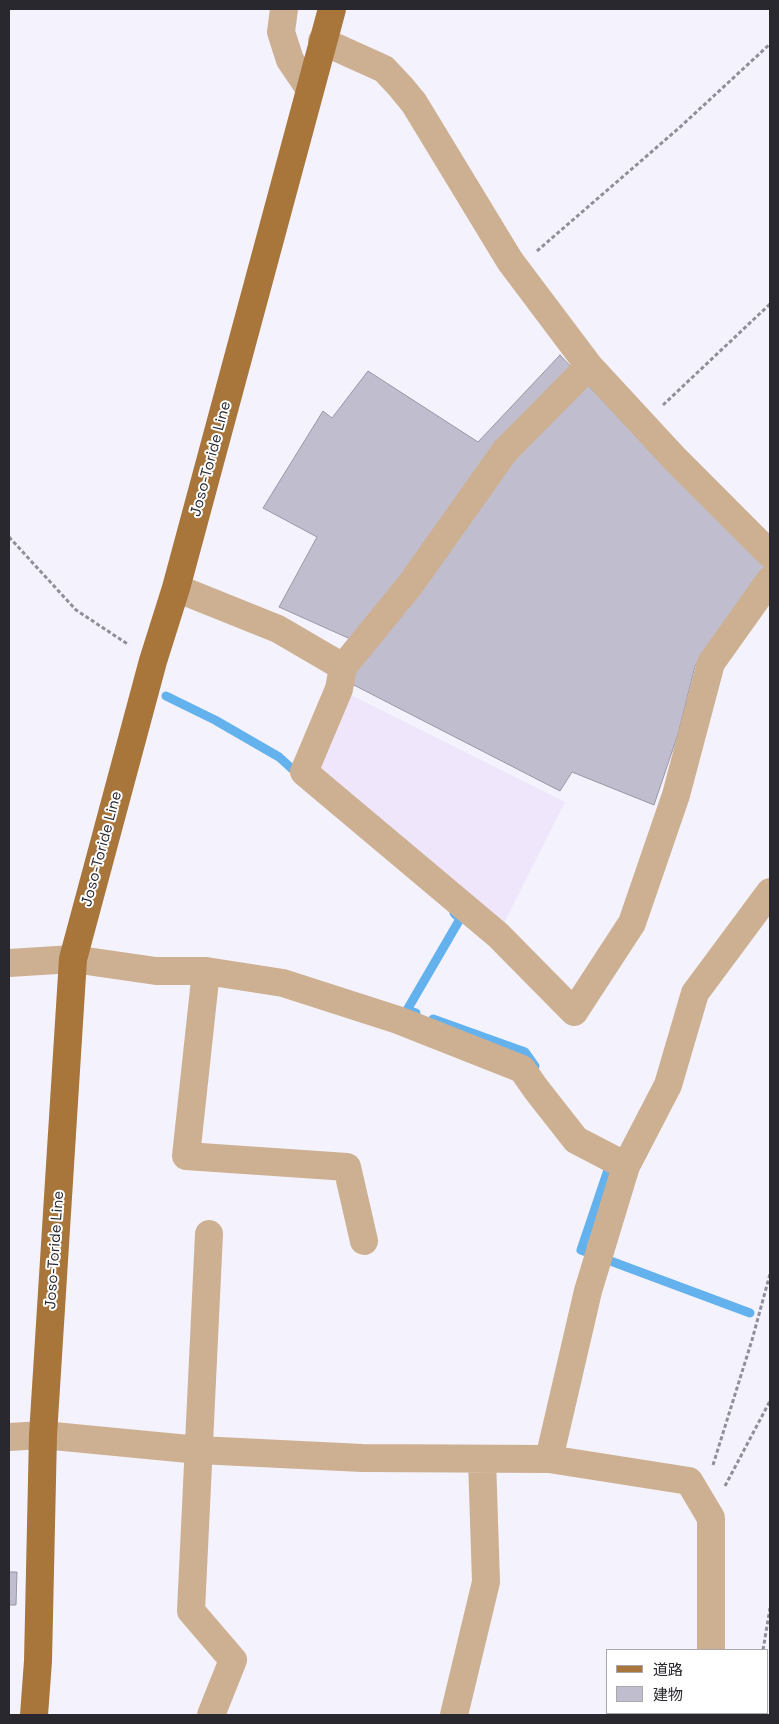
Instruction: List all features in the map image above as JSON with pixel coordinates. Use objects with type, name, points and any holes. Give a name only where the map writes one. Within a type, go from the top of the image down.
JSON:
[{"type":"main road","name":"Joso-Toride Line","points":[[34,1715],[38,1661],[43,1435],[73,959],[153,661],[176,588],[309,88],[332,9]]},
{"type":"street","points":[[284,9],[281,32],[290,60],[309,88]]},
{"type":"street","points":[[322,42],[384,70],[400,86],[414,103],[516,268],[589,366],[674,459],[770,554]]},
{"type":"street","points":[[589,366],[505,451],[410,585],[343,667],[339,689],[304,772],[498,935],[574,1012],[632,923],[676,795],[711,663],[770,580]]},
{"type":"street","points":[[176,588],[278,629],[343,667]]},
{"type":"street","points":[[549,1459],[588,1290],[626,1166],[668,1085],[695,992],[770,892]]},
{"type":"street","points":[[9,963],[73,959],[156,971],[206,971],[283,983],[398,1020],[522,1069],[576,1140],[626,1166]]},
{"type":"street","points":[[206,971],[186,1156],[347,1167],[364,1241]]},
{"type":"street","points":[[209,1234],[191,1611],[232,1660],[211,1715]]},
{"type":"street","points":[[9,1436],[43,1435],[199,1450],[362,1458],[549,1459],[689,1481],[706,1510],[712,1649]]},
{"type":"street","points":[[454,1715],[486,1582],[482,1459]]},
{"type":"path","points":[[516,268],[680,128],[770,44]]},
{"type":"path","points":[[642,424],[770,304]]},
{"type":"path","points":[[9,537],[76,610],[153,661]]},
{"type":"path","points":[[706,1510],[770,1274]]},
{"type":"path","points":[[706,1510],[731,1473],[770,1401]]},
{"type":"path","points":[[763,1649],[770,1608]]},
{"type":"shaded area","points":[[339,689],[565,802],[498,935],[304,772]]},
{"type":"building","points":[[560,355],[660,462],[766,568],[695,666],[678,734],[654,805],[572,772],[560,791],[346,681],[366,646],[279,607],[317,537],[263,508],[323,411],[332,418],[368,371],[478,442]]},
{"type":"building","points":[[9,1572],[17,1572],[16,1605],[9,1605]]},
{"type":"waterway","points":[[166,696],[215,720],[279,757],[300,776]]},
{"type":"waterway","points":[[416,1013],[407,1010],[460,919],[454,913]]},
{"type":"waterway","points":[[433,1019],[525,1052],[535,1066]]},
{"type":"waterway","points":[[602,1164],[609,1167],[581,1250],[750,1313]]}]
